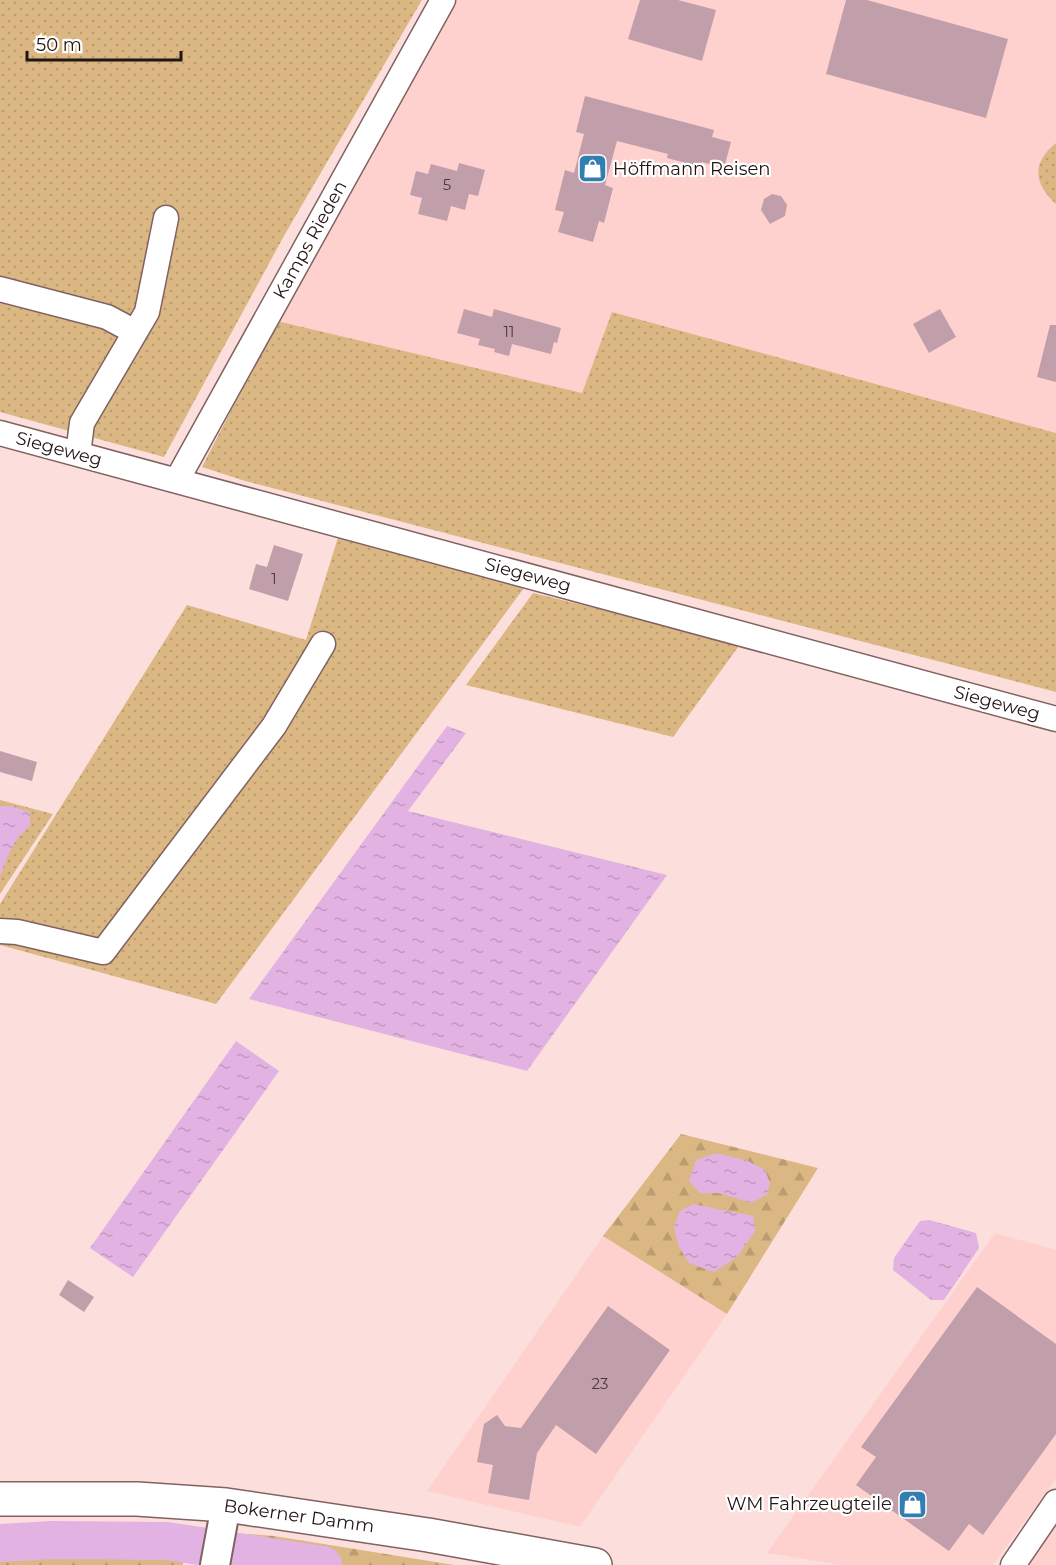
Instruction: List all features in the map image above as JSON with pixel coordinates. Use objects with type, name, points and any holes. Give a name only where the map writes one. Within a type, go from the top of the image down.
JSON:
[{"type":"main road","name":"Bokerner Damm","points":[[0,1499],[137,1499],[223,1519],[428,1535],[595,1565]]},
{"type":"street","name":"Kamps Rieden","points":[[177,480],[443,0]]},
{"type":"street","points":[[78,454],[82,423],[147,312],[166,218]]},
{"type":"street","points":[[0,289],[107,317],[135,332]]},
{"type":"street","name":"Siegeweg","points":[[0,433],[1056,719]]},
{"type":"street","points":[[0,931],[17,932],[103,952],[274,726],[323,644]]},
{"type":"street","points":[[1013,1565],[1056,1502]]},
{"type":"street","points":[[215,1565],[223,1519]]},
{"type":"shaded area","points":[[452,0],[1056,0],[1056,433],[612,312],[582,393],[277,321]]},
{"type":"shaded area","points":[[995,1233],[1056,1250],[1056,1479],[993,1565],[841,1565],[767,1553]]},
{"type":"shaded area","points":[[603,1236],[727,1314],[580,1527],[427,1491]]},
{"type":"shaded area","points":[[1056,1523],[1056,1565],[1025,1565]]},
{"type":"green space","points":[[0,0],[422,0],[285,234],[164,457],[0,412]]},
{"type":"green space","points":[[1056,143],[1056,204],[1043,189],[1038,174],[1042,158]]},
{"type":"green space","points":[[612,312],[1056,433],[1056,692],[245,481],[202,467],[277,321],[582,393]]},
{"type":"green space","points":[[340,531],[524,588],[216,1004],[0,945],[0,904],[187,605],[306,640]]},
{"type":"green space","points":[[533,593],[741,643],[673,737],[466,685]]},
{"type":"green space","points":[[0,800],[53,814],[0,894]]},
{"type":"green space","points":[[681,1134],[818,1168],[727,1314],[603,1236]]},
{"type":"green space","points":[[0,1525],[154,1526],[187,1529],[183,1565],[0,1565]]},
{"type":"green space","points":[[248,1534],[274,1536],[454,1565],[242,1565]]},
{"type":"water","points":[[447,726],[466,733],[408,811],[667,875],[527,1071],[249,999]]},
{"type":"water","points":[[0,806],[11,806],[30,812],[30,826],[15,843],[0,877]]},
{"type":"water","points":[[236,1041],[279,1071],[133,1277],[90,1248]]},
{"type":"water","points":[[716,1153],[748,1161],[765,1170],[770,1183],[767,1194],[752,1203],[718,1193],[700,1193],[689,1181],[696,1160]]},
{"type":"water","points":[[693,1204],[753,1216],[755,1231],[737,1257],[714,1272],[689,1263],[678,1245],[674,1227],[680,1211]]},
{"type":"water","points":[[929,1220],[976,1233],[979,1248],[944,1300],[931,1300],[893,1270],[894,1258],[920,1221]]},
{"type":"building","points":[[640,0],[678,0],[716,10],[702,61],[628,39]]},
{"type":"building","points":[[846,0],[867,0],[1008,39],[986,118],[826,74]]},
{"type":"building","name":"Höffmann Reisen","points":[[585,96],[714,130],[712,137],[731,142],[724,168],[702,162],[701,167],[667,158],[668,154],[617,141],[605,185],[613,188],[604,223],[599,221],[593,242],[558,232],[564,212],[555,210],[565,170],[574,173],[584,134],[576,132]]},
{"type":"building","points":[[459,163],[485,170],[478,196],[469,194],[465,210],[451,206],[447,221],[418,214],[422,198],[410,195],[416,171],[428,174],[431,164],[457,171]]},
{"type":"building","points":[[772,194],[781,196],[787,205],[785,216],[770,224],[761,210],[764,199]]},
{"type":"building","points":[[464,309],[492,317],[494,309],[561,328],[557,343],[554,342],[551,354],[512,344],[509,356],[494,352],[495,349],[478,345],[480,339],[457,333]]},
{"type":"building","points":[[940,309],[956,337],[929,353],[913,324]]},
{"type":"building","points":[[1050,325],[1056,325],[1056,382],[1037,377]]},
{"type":"building","points":[[274,545],[303,554],[288,601],[249,589],[256,564],[267,567]]},
{"type":"building","points":[[0,751],[37,762],[32,781],[0,772]]},
{"type":"building","points":[[68,1280],[94,1297],[84,1312],[59,1295]]},
{"type":"building","points":[[977,1287],[1056,1344],[1056,1434],[983,1535],[969,1524],[949,1551],[856,1485],[876,1457],[861,1447]]},
{"type":"building","points":[[608,1306],[670,1350],[596,1454],[556,1425],[537,1453],[529,1500],[488,1493],[493,1465],[477,1462],[484,1424],[497,1415],[505,1426],[521,1428]]},
{"type":"waterway","points":[[0,1543],[52,1540],[167,1541],[323,1565]]},
{"type":"place","name":"Höffmann Reisen","points":[[592,169]]},
{"type":"place","name":"WM Fahrzeugteile","points":[[913,1504]]}]
